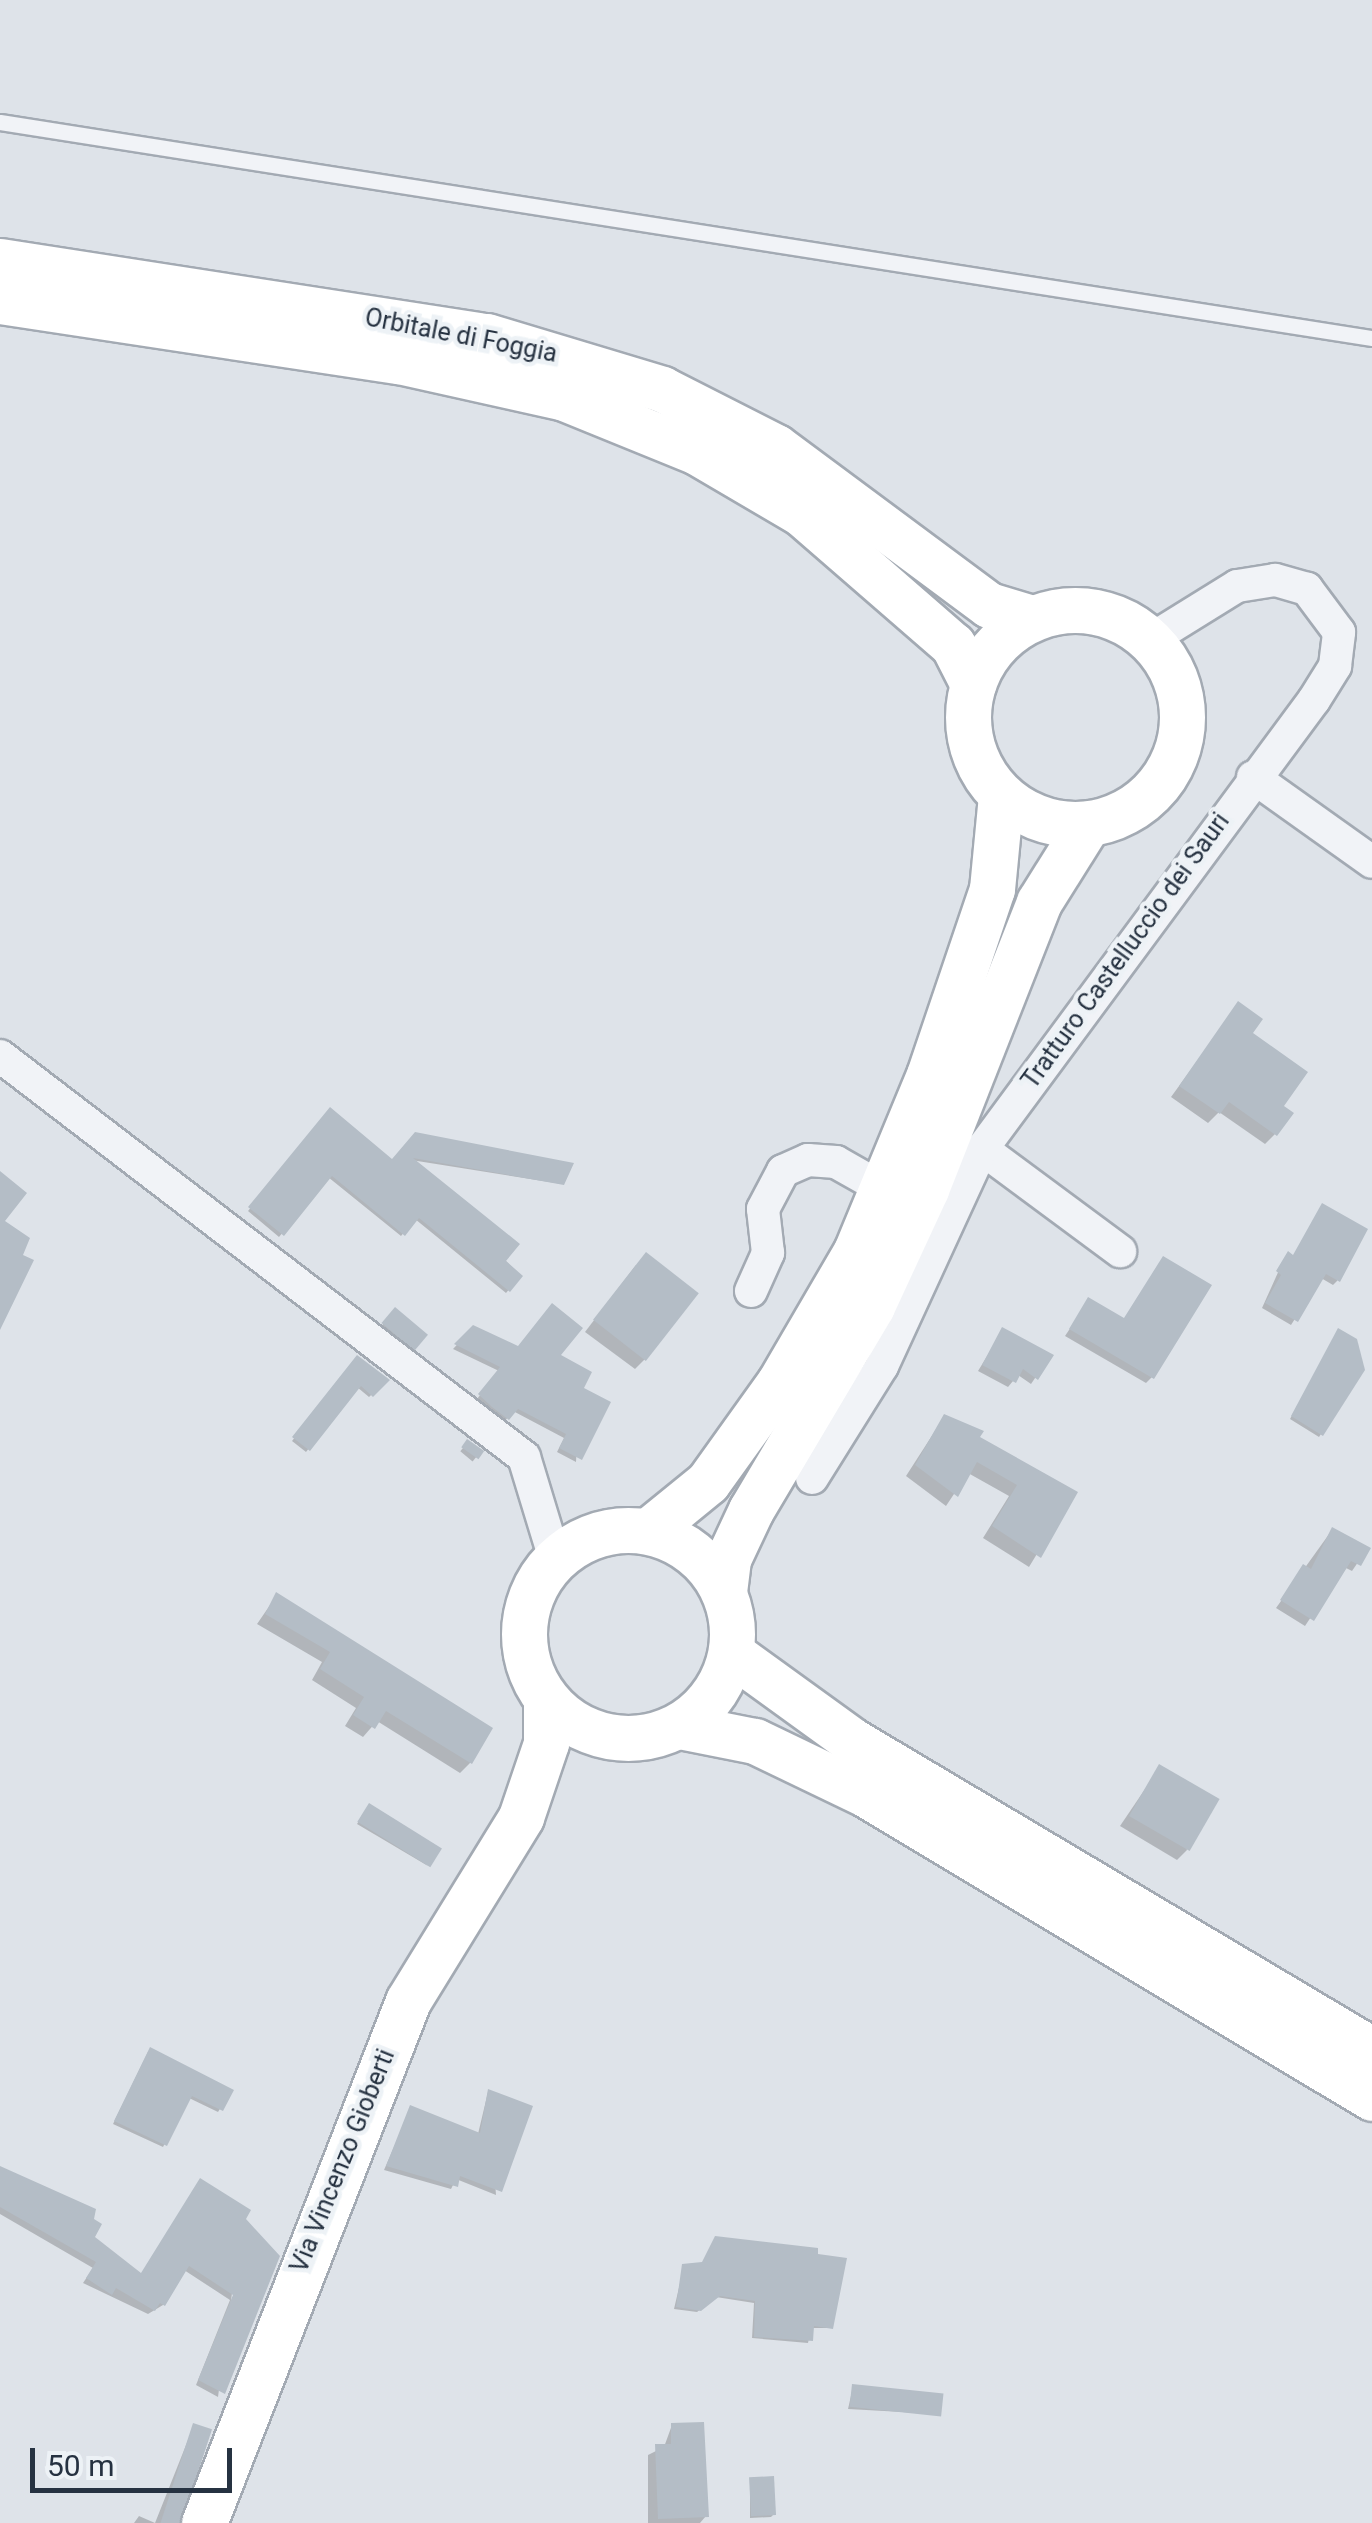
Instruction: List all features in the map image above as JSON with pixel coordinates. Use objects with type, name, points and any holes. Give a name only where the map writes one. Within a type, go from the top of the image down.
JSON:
[{"type":"main road","name":"Orbitale di Foggia","points":[[0,261],[487,336],[646,383],[776,447],[989,604],[1032,618]]},
{"type":"main road","name":"Orbitale di Foggia","points":[[0,301],[398,361],[564,398],[696,452],[801,513],[953,645],[973,684]]},
{"type":"main road","points":[[1094,611],[1124,621],[1150,640],[1171,668],[1182,700],[1182,734],[1170,767],[1150,795],[1121,814],[1088,824],[1031,814],[1001,795],[972,747],[973,684],[986,657],[1032,618],[1094,611]]},
{"type":"main road","points":[[648,1531],[708,1482],[779,1383],[856,1252],[929,1075],[992,889],[1001,795]]},
{"type":"main road","points":[[678,1726],[721,1682],[732,1653],[724,1592],[728,1559],[751,1510],[872,1306],[926,1190],[1039,902],[1088,824]]},
{"type":"main road","points":[[724,1592],[694,1552],[648,1531],[598,1534],[555,1559],[538,1580],[524,1623],[526,1658],[546,1700],[566,1718],[616,1738],[678,1726],[755,1742],[867,1796],[1372,2098]]},
{"type":"main road","points":[[732,1653],[852,1740],[1372,2050]]},
{"type":"main road","name":"Via Vincenzo Gioberti","points":[[204,2523],[408,2001],[521,1817],[546,1742],[546,1700]]},
{"type":"main road","name":"Via Vincenzo Gioberti","points":[[521,1817],[570,1768],[616,1738]]},
{"type":"street","name":"Tratturo Castelluccio dei Sauri","points":[[812,1478],[882,1366],[982,1149],[1334,666],[1339,632],[1322,602],[1307,589],[1275,580],[1237,586],[1150,640]]},
{"type":"street","points":[[1253,777],[1372,862]]},
{"type":"street","points":[[0,1056],[524,1457],[555,1559]]},
{"type":"street","points":[[982,1149],[1120,1251]]},
{"type":"street","points":[[751,1292],[768,1253],[763,1209],[783,1171],[808,1160],[836,1162],[882,1188]]},
{"type":"lane","points":[[0,122],[1372,338]]},
{"type":"building","points":[[1238,1001],[1263,1019],[1253,1033],[1308,1072],[1284,1106],[1294,1113],[1277,1136],[1229,1102],[1220,1114],[1179,1086]]},
{"type":"building","points":[[330,1107],[392,1159],[415,1132],[574,1163],[564,1185],[413,1158],[520,1244],[506,1261],[523,1276],[510,1292],[419,1218],[405,1236],[332,1176],[284,1236],[248,1207]]},
{"type":"building","points":[[0,1171],[27,1193],[5,1221],[30,1238],[23,1255],[34,1260],[0,1330]]},
{"type":"building","points":[[1322,1203],[1368,1229],[1340,1282],[1326,1274],[1298,1322],[1265,1303],[1281,1275],[1276,1271],[1288,1251],[1293,1255]]},
{"type":"building","points":[[646,1252],[699,1293],[646,1361],[593,1320]]},
{"type":"building","points":[[1163,1256],[1212,1285],[1154,1379],[1069,1329],[1088,1297],[1124,1318]]},
{"type":"building","points":[[552,1303],[583,1328],[561,1355],[592,1372],[584,1388],[611,1402],[582,1460],[559,1448],[566,1434],[518,1409],[509,1420],[492,1407],[478,1394],[500,1367],[454,1344],[473,1325],[518,1346]]},
{"type":"building","points":[[395,1307],[428,1335],[414,1351],[382,1323]]},
{"type":"building","points":[[1002,1327],[1054,1355],[1038,1380],[1023,1369],[1016,1383],[982,1365]]},
{"type":"building","points":[[1338,1328],[1357,1339],[1365,1370],[1323,1436],[1291,1416]]},
{"type":"building","points":[[357,1355],[390,1380],[373,1397],[361,1386],[310,1451],[292,1437]]},
{"type":"building","points":[[944,1414],[984,1431],[980,1437],[1078,1492],[1041,1558],[992,1526],[1017,1485],[977,1462],[958,1497],[915,1465]]},
{"type":"building","points":[[467,1439],[484,1451],[478,1459],[461,1447]]},
{"type":"building","points":[[1332,1527],[1371,1548],[1361,1566],[1351,1561],[1314,1621],[1280,1600],[1303,1564],[1311,1569]]},
{"type":"building","points":[[276,1592],[493,1728],[472,1764],[386,1711],[375,1729],[353,1715],[364,1697],[320,1669],[330,1652],[265,1614]]},
{"type":"building","points":[[1159,1764],[1220,1799],[1190,1851],[1129,1816]]},
{"type":"building","points":[[369,1803],[442,1849],[430,1867],[357,1822]]},
{"type":"building","points":[[150,2047],[234,2090],[223,2111],[192,2096],[167,2146],[114,2121]]},
{"type":"building","points":[[488,2089],[533,2106],[502,2192],[460,2176],[458,2187],[386,2166],[410,2105],[480,2133]]},
{"type":"building","points":[[0,2166],[96,2209],[94,2219],[102,2224],[95,2237],[141,2273],[200,2178],[251,2210],[246,2219],[280,2256],[225,2394],[198,2380],[233,2295],[189,2266],[165,2306],[160,2303],[155,2311],[116,2288],[112,2295],[86,2278],[96,2262],[0,2207]]},
{"type":"building","points":[[715,2236],[818,2248],[818,2254],[847,2258],[833,2329],[814,2326],[813,2341],[754,2337],[755,2301],[720,2296],[701,2311],[676,2307],[682,2264],[702,2262]]},
{"type":"building","points":[[852,2384],[943,2394],[941,2416],[850,2407]]},
{"type":"building","points":[[704,2422],[709,2517],[658,2519],[655,2444],[671,2444],[671,2423]]},
{"type":"building","points":[[193,2423],[212,2429],[182,2523],[161,2523]]},
{"type":"building","points":[[774,2476],[776,2515],[751,2516],[749,2477]]}]
